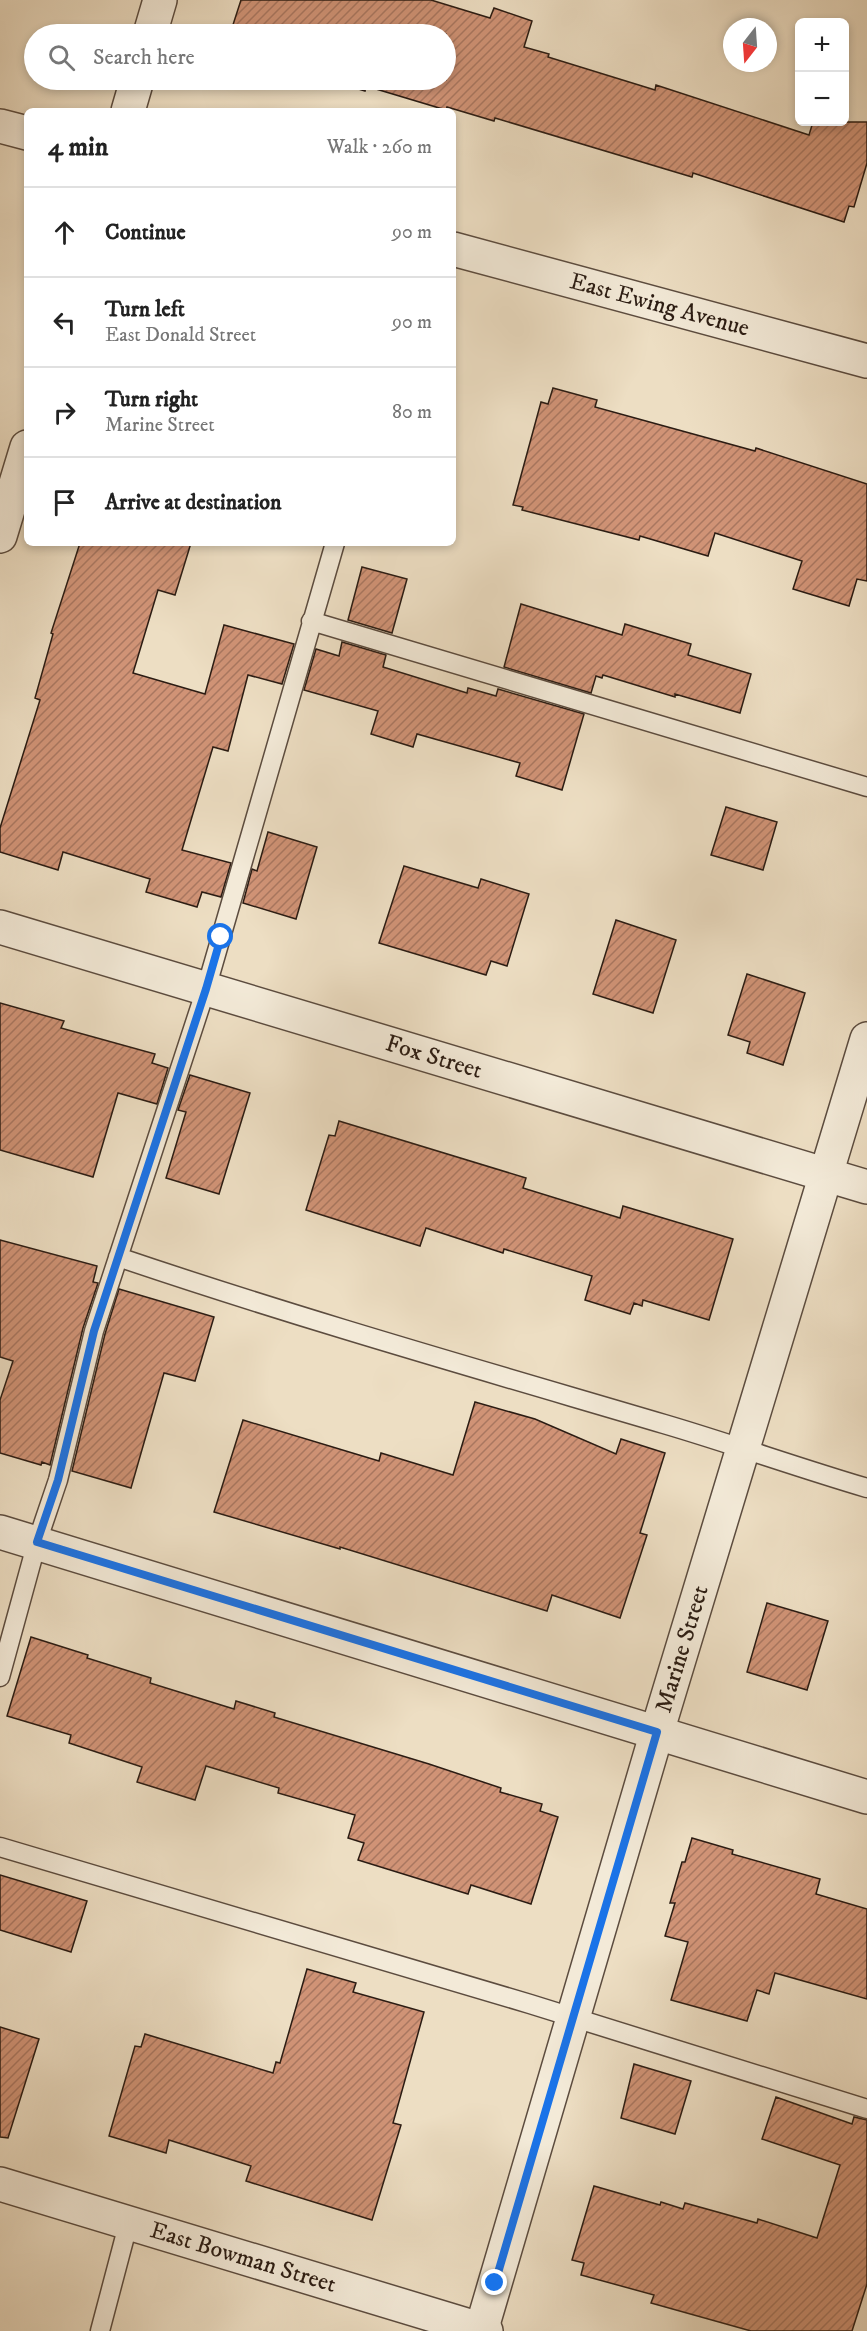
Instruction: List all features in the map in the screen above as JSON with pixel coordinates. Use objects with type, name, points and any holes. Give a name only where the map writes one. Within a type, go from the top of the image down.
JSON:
[{"type":"street","points":[[153,24],[160,0]]},
{"type":"street","points":[[129,108],[134,90]]},
{"type":"street","points":[[0,126],[24,133]]},
{"type":"street","name":"East Ewing Avenue","points":[[456,250],[867,361]]},
{"type":"street","points":[[0,536],[24,457]]},
{"type":"street","name":"Fox Street","points":[[0,927],[867,1187]]},
{"type":"street","name":"Marine Street","points":[[483,2330],[657,1732],[867,1039]]},
{"type":"street","points":[[0,1532],[867,1797]]},
{"type":"street","name":"East Bowman Street","points":[[0,2184],[129,2221],[483,2330]]},
{"type":"lane","points":[[0,1677],[37,1542],[58,1480],[94,1331],[206,989],[333,546]]},
{"type":"lane","points":[[311,621],[867,787]]},
{"type":"lane","points":[[118,1257],[248,1300],[743,1448],[811,1472],[867,1488]]},
{"type":"lane","points":[[0,1847],[574,2018],[867,2109]]},
{"type":"lane","points":[[100,2331],[129,2221]]},
{"type":"building","points":[[241,0],[431,0],[490,18],[494,8],[532,21],[524,47],[549,54],[548,57],[655,90],[656,85],[809,135],[812,126],[849,126],[849,122],[867,122],[867,163],[854,207],[849,206],[844,222],[693,173],[692,177],[495,118],[494,121],[456,108],[439,108],[379,90],[456,90],[456,24],[233,24]]},
{"type":"building","points":[[553,388],[597,400],[595,407],[755,451],[756,448],[867,484],[867,581],[857,579],[849,606],[793,589],[802,561],[715,533],[708,556],[640,536],[639,540],[522,510],[523,507],[513,505],[541,402],[548,404]]},
{"type":"building","points":[[79,546],[190,546],[175,595],[158,590],[133,673],[205,694],[224,625],[294,644],[282,684],[248,675],[228,751],[213,747],[182,850],[231,863],[221,897],[202,892],[197,907],[146,892],[150,879],[63,852],[58,870],[0,852],[0,828],[40,700],[35,698],[53,634],[51,633]]},
{"type":"building","points":[[362,567],[407,579],[392,633],[348,620]]},
{"type":"building","points":[[521,604],[622,635],[625,624],[691,644],[688,655],[751,674],[740,713],[675,694],[675,697],[603,675],[602,678],[596,676],[591,693],[504,667]]},
{"type":"building","points":[[342,642],[386,655],[383,667],[467,693],[468,688],[496,696],[498,689],[584,714],[562,790],[516,776],[520,763],[417,734],[413,747],[371,734],[378,711],[304,690],[316,649],[339,656]]},
{"type":"building","points":[[726,807],[777,822],[763,870],[711,855]]},
{"type":"building","points":[[268,832],[317,847],[296,919],[243,903],[252,869],[257,871]]},
{"type":"building","points":[[404,866],[478,888],[481,879],[529,894],[507,966],[491,961],[486,975],[379,943]]},
{"type":"building","points":[[616,920],[676,940],[653,1013],[593,994]]},
{"type":"building","points":[[747,974],[805,993],[783,1065],[747,1053],[750,1042],[728,1035]]},
{"type":"building","points":[[0,1003],[64,1021],[61,1028],[155,1054],[152,1063],[168,1068],[157,1104],[118,1093],[93,1177],[0,1150]]},
{"type":"building","points":[[190,1075],[250,1093],[219,1194],[166,1178],[186,1112],[178,1110]]},
{"type":"building","points":[[339,1121],[526,1178],[523,1188],[620,1218],[623,1206],[733,1239],[709,1320],[643,1300],[642,1306],[634,1303],[630,1314],[585,1300],[592,1276],[504,1249],[503,1253],[426,1228],[420,1246],[306,1210],[329,1135],[335,1136]]},
{"type":"building","points":[[0,1240],[97,1266],[93,1282],[98,1283],[83,1328],[50,1465],[42,1462],[41,1465],[0,1453],[0,1400],[13,1361],[0,1357]]},
{"type":"building","points":[[119,1289],[214,1317],[195,1381],[164,1373],[131,1488],[72,1471],[105,1334]]},
{"type":"building","points":[[475,1402],[535,1419],[616,1454],[621,1439],[665,1453],[640,1533],[647,1535],[620,1618],[552,1595],[547,1611],[340,1547],[340,1549],[214,1512],[243,1420],[379,1461],[381,1453],[453,1475]]},
{"type":"building","points":[[767,1603],[828,1621],[807,1690],[747,1672]]},
{"type":"building","points":[[31,1637],[151,1678],[150,1683],[234,1709],[236,1701],[275,1713],[274,1717],[429,1764],[501,1788],[500,1792],[542,1804],[540,1811],[558,1817],[531,1904],[471,1885],[468,1894],[358,1860],[364,1843],[348,1838],[355,1815],[278,1793],[279,1788],[206,1766],[195,1800],[137,1782],[142,1767],[69,1743],[71,1735],[7,1716]]},
{"type":"building","points":[[692,1838],[733,1850],[732,1854],[820,1879],[816,1894],[867,1909],[867,1999],[775,1973],[769,1994],[757,1990],[747,2021],[671,2000],[688,1942],[665,1936],[675,1903],[670,1903]]},
{"type":"building","points":[[0,1875],[87,1901],[71,1952],[0,1930]]},
{"type":"building","points":[[307,1969],[356,1983],[353,1992],[424,2012],[393,2123],[401,2125],[372,2220],[246,2181],[251,2166],[245,2164],[169,2140],[166,2153],[109,2136],[135,2046],[141,2047],[145,2034],[273,2073],[276,2062],[280,2063]]},
{"type":"building","points":[[0,2027],[39,2039],[8,2138],[0,2137]]},
{"type":"building","points":[[634,2064],[691,2081],[675,2134],[621,2118]]},
{"type":"building","points":[[776,2097],[852,2124],[854,2117],[867,2120],[867,2284],[852,2331],[751,2331],[651,2303],[654,2295],[581,2275],[584,2263],[572,2260],[594,2186],[660,2205],[661,2202],[683,2209],[685,2203],[757,2223],[758,2219],[817,2238],[840,2165],[762,2139]]},
{"type":"route","points":[[221,937],[94,1331],[58,1480],[37,1542],[657,1732],[495,2283]]}]
